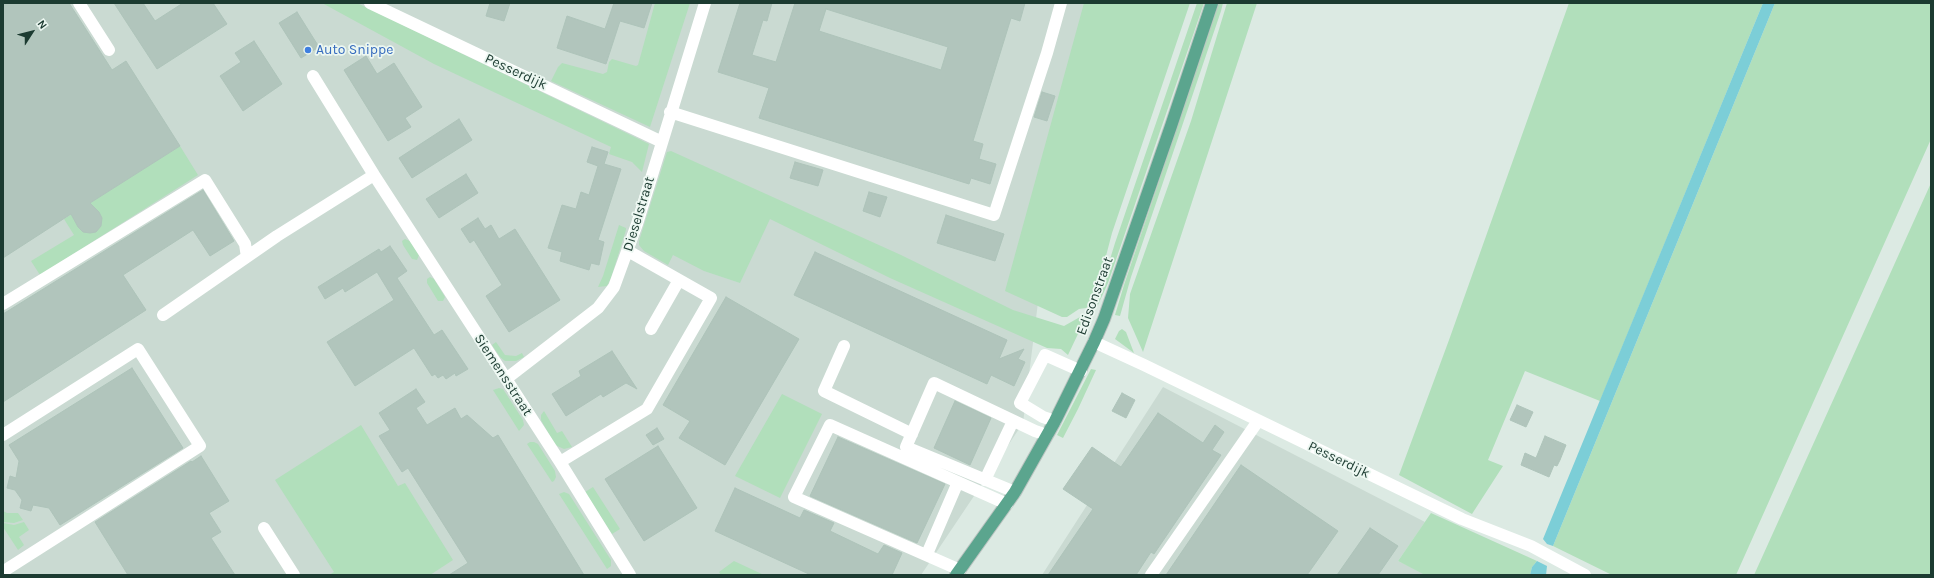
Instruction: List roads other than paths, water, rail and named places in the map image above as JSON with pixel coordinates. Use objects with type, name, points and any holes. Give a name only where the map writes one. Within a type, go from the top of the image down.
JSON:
[{"type":"main road","name":"Edisonstraat","points":[[958,572],[1015,492],[1055,421],[1094,342],[1104,319],[1212,3]]},
{"type":"street","points":[[79,3],[109,50]]},
{"type":"street","name":"Pesserdijk","points":[[370,3],[662,142]]},
{"type":"street","name":"Dieselstraat","points":[[506,379],[598,308],[614,287],[628,251],[705,3]]},
{"type":"street","points":[[670,112],[994,215],[1047,53],[1061,3]]},
{"type":"street","name":"Siemensstraat","points":[[313,76],[374,175],[560,462],[630,575]]},
{"type":"street","points":[[163,315],[247,257],[374,175]]},
{"type":"street","points":[[3,304],[205,180],[245,244],[247,257]]},
{"type":"street","points":[[560,462],[647,409],[711,298],[628,251]]},
{"type":"street","points":[[651,329],[679,280]]},
{"type":"street","name":"Pesserdijk","points":[[1094,342],[1462,519],[1531,546],[1585,575]]},
{"type":"street","points":[[844,346],[824,391],[912,434]]},
{"type":"street","points":[[3,435],[138,349],[200,446],[7,569]]},
{"type":"street","points":[[1055,421],[1043,417],[1020,403],[1046,355],[1080,371]]},
{"type":"street","points":[[1015,492],[906,447],[934,383],[1013,421],[1047,435]]},
{"type":"street","points":[[985,480],[1013,421]]},
{"type":"street","points":[[1151,575],[1258,421]]},
{"type":"street","points":[[958,572],[927,554],[794,497],[830,424],[1007,504]]},
{"type":"street","points":[[927,554],[958,482]]},
{"type":"street","points":[[264,528],[294,575]]},
{"type":"water","points":[[1763,3],[1775,3],[1553,546],[1547,544],[1543,539]]},
{"type":"water","points":[[1537,561],[1547,566],[1546,575],[1530,575],[1532,567]]},
{"type":"place","name":"Auto Snippe","points":[[308,50]]}]
